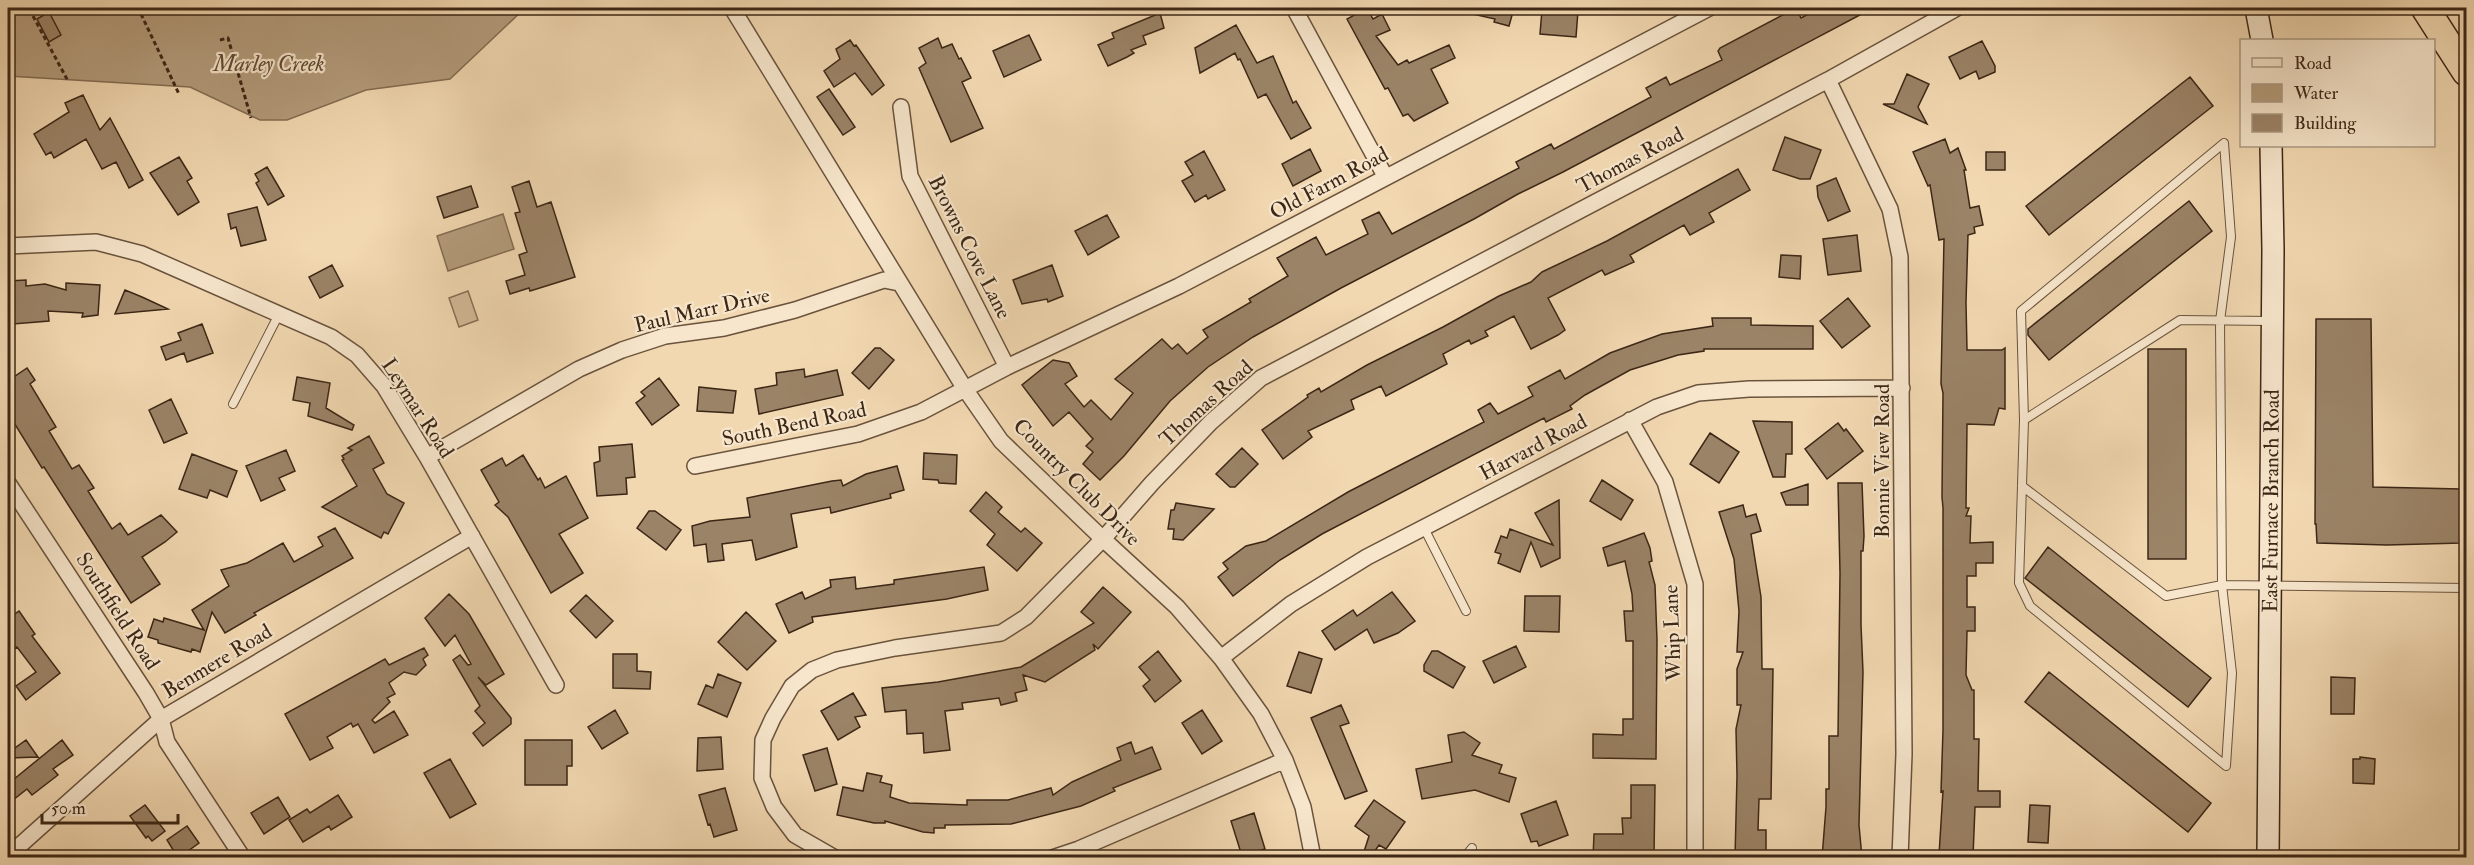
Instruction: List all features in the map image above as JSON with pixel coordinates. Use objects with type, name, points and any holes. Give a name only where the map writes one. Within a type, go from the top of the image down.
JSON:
[{"type":"highway","points":[[2425,8],[2466,72]]},
{"type":"main road","points":[[2256,8],[2262,39]]},
{"type":"main road","name":"East Furnace Branch Road","points":[[2268,858],[2271,147]]},
{"type":"street","name":"Country Club Drive","points":[[732,8],[899,283],[965,389],[1001,441],[1177,608],[1221,658],[1261,714],[1285,760],[1303,807],[1313,858]]},
{"type":"street","points":[[1294,8],[1385,176]]},
{"type":"street","name":"Old Farm Road","points":[[965,389],[1179,286],[1709,8]]},
{"type":"street","name":"Thomas Road","points":[[835,858],[795,835],[774,807],[762,778],[763,740],[772,718],[792,686],[812,670],[837,660],[895,648],[1001,633],[1026,617],[1103,539],[1152,483],[1211,422],[1262,378],[1828,80],[1957,8]]},
{"type":"street","name":"Bonnie View Road","points":[[1828,80],[1890,209],[1900,257],[1904,754],[1900,858]]},
{"type":"street","name":"Browns Cove Lane","points":[[901,107],[910,176],[1007,367]]},
{"type":"street","name":"Leymar Road","points":[[8,246],[96,242],[142,254],[331,337],[357,356],[384,386],[427,457],[556,685]]},
{"type":"street","name":"Paul Marr Drive","points":[[427,457],[468,427],[579,369],[612,349],[665,336],[724,328],[795,310],[884,280],[899,283]]},
{"type":"street","name":"Harvard Road","points":[[1221,658],[1291,604],[1366,557],[1657,407],[1698,393],[1749,389],[1902,388]]},
{"type":"street","name":"South Bend Road","points":[[695,466],[858,434],[921,412],[965,389]]},
{"type":"street","name":"Whip Lane","points":[[1629,420],[1665,482],[1695,584],[1695,858]]},
{"type":"street","name":"Southfield Road","points":[[8,483],[146,693],[160,719],[167,742],[243,858]]},
{"type":"street","name":"Benmere Road","points":[[8,856],[160,719],[472,536]]},
{"type":"street","points":[[1052,858],[1079,849],[1285,760]]},
{"type":"lane","points":[[2224,143],[2231,237],[2220,321],[2222,585],[2232,673],[2226,766],[2030,606],[2019,583],[2024,420],[2021,311],[2224,143]]},
{"type":"lane","points":[[233,404],[279,314]]},
{"type":"lane","points":[[2024,420],[2180,320],[2272,321]]},
{"type":"lane","points":[[2022,486],[2166,596],[2222,585],[2466,588]]},
{"type":"lane","points":[[1424,528],[1466,611]]},
{"type":"lane","points":[[1464,858],[1472,848]]},
{"type":"path","points":[[141,14],[179,94]]},
{"type":"path","points":[[33,15],[68,81]]},
{"type":"path","points":[[220,40],[228,38],[251,118]]},
{"type":"shaded area","points":[[468,291],[478,320],[459,327],[449,298]]},
{"type":"water","name":"Marley Creek","points":[[8,8],[525,8],[450,79],[366,90],[287,120],[260,120],[190,87],[8,76]]},
{"type":"water","points":[[503,214],[514,249],[448,271],[437,236]]},
{"type":"building","points":[[1367,8],[1373,19],[1382,14],[1390,30],[1376,36],[1398,65],[1407,60],[1409,63],[1449,45],[1455,58],[1431,69],[1448,103],[1414,121],[1408,114],[1403,116],[1388,88],[1385,89],[1347,19]]},
{"type":"building","points":[[1469,8],[1514,8],[1509,26],[1494,22],[1495,19],[1468,13]]},
{"type":"building","points":[[1796,8],[1801,18],[1820,8],[1873,8],[1518,194],[1253,337],[1208,367],[1170,401],[1124,456],[1100,480],[1083,464],[1093,452],[1086,446],[1093,439],[1069,412],[1053,426],[1022,385],[1053,360],[1069,363],[1077,376],[1065,384],[1084,407],[1091,400],[1111,420],[1133,393],[1115,379],[1162,339],[1172,349],[1178,344],[1187,354],[1208,337],[1203,330],[1251,302],[1249,299],[1288,276],[1277,258],[1316,237],[1326,255],[1368,234],[1362,220],[1379,212],[1392,234],[1519,168],[1516,162],[1551,144],[1554,149],[1651,97],[1646,88],[1666,77],[1670,85],[1722,60],[1718,51],[1720,48]]},
{"type":"building","points":[[1542,10],[1578,11],[1576,37],[1540,34]]},
{"type":"building","points":[[49,12],[61,35],[49,42],[37,19]]},
{"type":"building","points":[[1160,13],[1164,28],[1143,36],[1146,44],[1131,50],[1134,53],[1108,66],[1098,45],[1114,38],[1112,33]]},
{"type":"building","points":[[1236,25],[1257,63],[1273,56],[1293,103],[1296,101],[1311,128],[1291,139],[1266,94],[1258,98],[1235,53],[1200,73],[1195,48]]},
{"type":"building","points":[[1029,35],[1041,60],[1004,77],[993,51]]},
{"type":"building","points":[[938,38],[942,48],[952,44],[971,78],[962,82],[983,128],[951,142],[919,68],[926,63],[919,48]]},
{"type":"building","points":[[850,40],[884,85],[872,95],[855,73],[834,87],[824,71],[840,59],[836,49]]},
{"type":"building","points":[[1982,41],[1995,66],[1995,72],[1979,79],[1976,71],[1960,79],[1949,57]]},
{"type":"building","points":[[1907,74],[1929,84],[1918,107],[1927,124],[1883,104],[1894,104]]},
{"type":"building","points":[[2190,77],[2213,106],[2049,235],[2026,206]]},
{"type":"building","points":[[829,89],[855,127],[843,135],[817,97]]},
{"type":"building","points":[[83,95],[100,130],[110,118],[143,180],[129,188],[116,162],[102,169],[86,139],[54,158],[51,152],[46,155],[34,134],[69,112],[65,103]]},
{"type":"building","points":[[1785,137],[1821,150],[1810,179],[1800,179],[1773,170]]},
{"type":"building","points":[[1945,139],[1950,153],[1958,148],[1966,170],[1964,170],[1970,208],[1979,206],[1983,225],[1974,227],[1975,233],[1968,235],[1967,350],[2002,350],[2005,348],[2005,409],[1999,408],[1994,425],[1967,424],[1966,508],[1969,508],[1966,516],[1971,516],[1970,543],[1993,542],[1993,563],[1976,563],[1976,576],[1967,576],[1967,607],[1975,607],[1975,631],[1967,631],[1966,675],[1974,690],[1974,739],[1979,739],[1978,791],[2000,791],[2000,807],[1975,807],[1973,856],[1939,855],[1943,791],[1941,792],[1943,393],[1941,384],[1944,239],[1939,240],[1930,185],[1928,186],[1913,152]]},
{"type":"building","points":[[1310,149],[1321,171],[1293,186],[1282,164]]},
{"type":"building","points":[[1204,151],[1225,190],[1208,199],[1206,195],[1195,202],[1182,181],[1193,175],[1185,162]]},
{"type":"building","points":[[1986,152],[2005,152],[2005,170],[1986,170]]},
{"type":"building","points":[[179,157],[192,178],[187,181],[199,202],[178,215],[150,173]]},
{"type":"building","points":[[267,167],[284,196],[268,205],[256,183],[259,181],[255,174]]},
{"type":"building","points":[[1738,169],[1750,190],[1709,213],[1714,222],[1690,235],[1684,225],[1630,255],[1634,262],[1605,275],[1602,270],[1548,298],[1565,330],[1558,335],[1531,349],[1514,316],[1485,331],[1488,336],[1471,344],[1469,340],[1443,354],[1447,364],[1386,396],[1381,386],[1351,400],[1354,409],[1308,431],[1312,437],[1283,459],[1262,430],[1319,388],[1321,392],[1367,365],[1499,296],[1531,282],[1542,272],[1607,241]]},
{"type":"building","points":[[1836,178],[1850,211],[1828,221],[1818,197],[1817,186]]},
{"type":"building","points":[[529,181],[537,207],[551,202],[575,277],[530,291],[529,288],[510,294],[506,281],[525,275],[519,255],[527,252],[515,213],[520,212],[512,187]]},
{"type":"building","points":[[471,186],[478,207],[444,218],[437,197]]},
{"type":"building","points":[[2189,201],[2212,231],[2049,360],[2028,335],[2028,329]]},
{"type":"building","points":[[257,207],[266,240],[241,246],[236,227],[231,229],[228,214]]},
{"type":"building","points":[[1107,215],[1119,237],[1088,255],[1075,231]]},
{"type":"building","points":[[1857,235],[1861,271],[1828,275],[1823,239]]},
{"type":"building","points":[[1781,255],[1801,256],[1800,279],[1779,277]]},
{"type":"building","points":[[332,265],[343,286],[320,298],[309,277]]},
{"type":"building","points":[[1052,265],[1063,296],[1048,302],[1047,299],[1022,304],[1013,280]]},
{"type":"building","points":[[26,280],[26,286],[45,284],[66,290],[66,283],[100,285],[98,315],[82,317],[83,313],[48,311],[49,321],[13,324],[8,281]]},
{"type":"building","points":[[125,290],[142,297],[168,309],[115,314]]},
{"type":"building","points":[[1848,298],[1870,326],[1842,348],[1820,321]]},
{"type":"building","points":[[1712,318],[1751,318],[1751,325],[1813,326],[1813,349],[1704,349],[1704,351],[1678,355],[1630,370],[1585,395],[1570,406],[1572,409],[1546,422],[1544,418],[1322,534],[1280,560],[1233,596],[1218,577],[1228,569],[1223,563],[1246,546],[1266,541],[1348,492],[1484,422],[1478,410],[1490,403],[1498,414],[1533,396],[1528,387],[1560,370],[1565,379],[1610,353],[1662,334],[1713,326]]},
{"type":"building","points":[[2316,319],[2371,319],[2373,487],[2461,489],[2461,543],[2387,545],[2317,543],[2315,524]]},
{"type":"building","points":[[202,324],[213,353],[187,362],[184,353],[166,360],[161,347],[181,340],[178,333]]},
{"type":"building","points":[[875,348],[880,348],[894,360],[869,389],[852,373]]},
{"type":"building","points":[[2148,349],[2186,349],[2186,559],[2148,559]]},
{"type":"building","points":[[27,368],[35,380],[30,384],[56,427],[49,431],[72,469],[79,465],[94,488],[88,491],[112,529],[120,523],[128,535],[161,515],[177,532],[142,557],[160,584],[131,603],[8,413],[8,381]]},
{"type":"building","points":[[804,369],[805,377],[837,370],[843,395],[759,414],[755,389],[777,385],[776,373]]},
{"type":"building","points":[[297,377],[330,383],[326,408],[354,425],[352,430],[308,416],[310,403],[293,400]]},
{"type":"building","points":[[659,378],[679,405],[652,425],[636,403],[645,396],[641,392]]},
{"type":"building","points":[[699,387],[736,391],[733,413],[697,411]]},
{"type":"building","points":[[171,399],[187,433],[164,443],[149,410]]},
{"type":"building","points":[[1753,421],[1792,422],[1792,454],[1786,454],[1785,477],[1773,477]]},
{"type":"building","points":[[1838,423],[1844,431],[1846,429],[1863,451],[1827,479],[1805,449]]},
{"type":"building","points":[[1710,433],[1739,452],[1719,483],[1690,464]]},
{"type":"building","points":[[369,436],[384,463],[373,469],[387,494],[404,503],[388,534],[384,532],[381,538],[322,507],[357,486],[342,456],[352,450],[348,448]]},
{"type":"building","points":[[632,444],[635,477],[626,478],[627,494],[597,496],[594,463],[600,461],[599,447]]},
{"type":"building","points":[[1242,448],[1258,464],[1235,487],[1230,487],[1216,474]]},
{"type":"building","points":[[286,450],[295,471],[279,478],[285,490],[261,501],[246,466]]},
{"type":"building","points":[[924,453],[957,455],[956,484],[923,479]]},
{"type":"building","points":[[192,454],[237,471],[227,497],[210,490],[207,498],[179,489]]},
{"type":"building","points":[[523,455],[545,488],[566,476],[588,518],[559,534],[583,573],[551,593],[508,517],[495,505],[499,502],[481,470],[502,458],[506,466]]},
{"type":"building","points":[[897,466],[904,490],[890,494],[891,498],[831,513],[830,507],[791,514],[797,547],[756,560],[752,540],[722,544],[724,560],[708,562],[706,544],[694,546],[692,526],[710,521],[750,517],[747,498],[832,481],[841,480],[843,486],[866,474]]},
{"type":"building","points":[[1602,480],[1633,500],[1621,520],[1590,501]]},
{"type":"building","points":[[1838,483],[1862,483],[1863,672],[1859,825],[1862,858],[1822,858],[1826,789],[1829,789],[1829,736],[1838,736],[1840,573]]},
{"type":"building","points":[[1808,484],[1808,505],[1786,505],[1781,493]]},
{"type":"building","points":[[986,492],[1002,507],[998,512],[1021,532],[1025,528],[1042,543],[1017,571],[987,545],[995,534],[970,511]]},
{"type":"building","points":[[1559,500],[1560,558],[1541,567],[1531,542],[1520,572],[1498,563],[1501,554],[1495,552],[1501,536],[1507,538],[1510,529],[1553,545],[1535,513]]},
{"type":"building","points":[[1176,503],[1214,509],[1183,540],[1173,539],[1174,529],[1168,529],[1171,510],[1174,510]]},
{"type":"building","points":[[1743,505],[1746,517],[1756,514],[1761,531],[1751,534],[1761,597],[1762,669],[1773,669],[1771,799],[1759,799],[1758,830],[1766,830],[1766,858],[1735,858],[1736,729],[1741,705],[1737,705],[1737,669],[1743,652],[1737,652],[1739,611],[1734,559],[1719,512]]},
{"type":"building","points":[[649,511],[655,511],[681,530],[666,550],[637,528]]},
{"type":"building","points":[[335,528],[353,558],[254,613],[256,615],[225,633],[212,612],[200,652],[192,649],[191,652],[158,643],[158,640],[148,637],[154,619],[163,622],[164,618],[204,630],[192,610],[229,586],[221,570],[247,563],[283,543],[294,562],[323,546],[318,537]]},
{"type":"building","points":[[1644,533],[1650,548],[1652,561],[1649,562],[1655,585],[1656,759],[1593,758],[1593,734],[1623,735],[1623,719],[1633,719],[1633,641],[1626,641],[1624,611],[1633,611],[1632,594],[1625,561],[1608,566],[1603,548]]},
{"type":"building","points":[[2048,547],[2211,678],[2188,707],[2025,578]]},
{"type":"building","points":[[984,567],[988,590],[947,599],[812,617],[813,622],[789,633],[776,604],[802,592],[805,599],[831,587],[830,580],[855,577],[856,589],[894,584],[894,580]]},
{"type":"building","points":[[1103,587],[1131,612],[1098,649],[1093,644],[1095,650],[1045,682],[1023,675],[1027,690],[1015,693],[1017,701],[1001,705],[999,698],[962,703],[963,709],[945,711],[950,750],[924,753],[923,733],[907,734],[906,710],[885,712],[882,688],[938,682],[1021,667],[1094,623],[1081,612]]},
{"type":"building","points":[[1392,592],[1415,621],[1398,633],[1374,643],[1367,629],[1335,650],[1322,631],[1353,610],[1357,616]]},
{"type":"building","points":[[449,594],[469,614],[504,674],[486,685],[478,677],[511,718],[511,724],[483,746],[473,733],[485,723],[475,711],[480,706],[453,660],[460,655],[468,665],[471,664],[455,635],[445,646],[425,618]]},
{"type":"building","points":[[586,595],[613,621],[596,638],[570,611]]},
{"type":"building","points":[[1525,596],[1560,596],[1559,632],[1524,631]]},
{"type":"building","points":[[19,611],[35,634],[32,636],[60,673],[26,700],[16,686],[36,672],[17,647],[8,654],[8,619]]},
{"type":"building","points":[[746,612],[776,641],[747,670],[718,642]]},
{"type":"building","points":[[1516,646],[1526,667],[1494,683],[1483,661]]},
{"type":"building","points":[[424,648],[428,655],[423,659],[426,665],[416,675],[404,672],[389,683],[395,694],[387,698],[390,702],[372,720],[375,723],[394,711],[408,735],[374,753],[358,724],[353,727],[351,723],[327,737],[333,748],[310,760],[285,714],[385,659],[389,665]]},
{"type":"building","points":[[1158,651],[1181,681],[1155,702],[1143,686],[1150,680],[1139,667]]},
{"type":"building","points":[[1432,651],[1438,651],[1465,667],[1453,688],[1424,671],[1424,665]]},
{"type":"building","points":[[1299,652],[1322,659],[1311,693],[1287,686]]},
{"type":"building","points":[[613,654],[637,654],[637,671],[651,672],[650,689],[613,688]]},
{"type":"building","points":[[2049,672],[2211,803],[2188,832],[2025,702]]},
{"type":"building","points":[[718,674],[741,683],[727,717],[698,704],[706,685],[713,688]]},
{"type":"building","points":[[2331,677],[2355,678],[2354,714],[2331,714]]},
{"type":"building","points":[[853,693],[866,715],[855,717],[860,727],[838,740],[821,711]]},
{"type":"building","points":[[1341,705],[1349,723],[1340,726],[1367,791],[1345,799],[1311,718]]},
{"type":"building","points":[[615,710],[628,733],[602,749],[588,727]]},
{"type":"building","points":[[1202,710],[1222,741],[1202,754],[1182,723]]},
{"type":"building","points":[[1464,732],[1480,743],[1472,755],[1502,765],[1499,773],[1516,778],[1509,802],[1475,790],[1422,799],[1416,769],[1452,762],[1448,735]]},
{"type":"building","points":[[721,737],[723,769],[697,771],[698,738]]},
{"type":"building","points":[[26,740],[38,757],[8,758],[8,753]]},
{"type":"building","points":[[62,740],[73,755],[53,769],[58,775],[32,795],[27,789],[8,804],[8,784]]},
{"type":"building","points":[[525,740],[572,740],[572,766],[567,766],[567,785],[525,785]]},
{"type":"building","points":[[1131,742],[1135,754],[1152,747],[1161,769],[1113,788],[1115,791],[1081,806],[1011,824],[945,825],[945,828],[934,828],[934,833],[885,821],[885,823],[874,823],[837,815],[843,787],[863,791],[867,773],[882,776],[880,782],[892,785],[890,797],[909,803],[967,805],[967,800],[1008,800],[1051,788],[1053,795],[1072,782],[1121,760],[1117,748]]},
{"type":"building","points":[[827,748],[837,784],[815,791],[803,755]]},
{"type":"building","points":[[2360,757],[2375,759],[2374,784],[2353,783],[2353,759],[2360,759]]},
{"type":"building","points":[[450,759],[476,804],[450,818],[424,773]]},
{"type":"building","points":[[1631,785],[1655,785],[1654,858],[1593,858],[1594,834],[1623,834],[1622,818],[1631,818]]},
{"type":"building","points":[[725,788],[737,830],[714,837],[699,795]]},
{"type":"building","points":[[338,795],[352,817],[331,830],[329,826],[303,842],[289,820],[307,809],[310,813]]},
{"type":"building","points":[[278,797],[290,817],[264,834],[251,813]]},
{"type":"building","points":[[1374,800],[1405,822],[1386,849],[1379,845],[1370,858],[1362,858],[1369,836],[1355,826]]},
{"type":"building","points":[[1556,801],[1568,835],[1539,846],[1537,841],[1531,842],[1521,814]]},
{"type":"building","points":[[145,805],[165,831],[152,841],[148,836],[146,838],[130,816]]},
{"type":"building","points":[[2030,805],[2050,806],[2048,843],[2028,842]]},
{"type":"building","points":[[1254,813],[1265,849],[1242,856],[1231,821]]},
{"type":"building","points":[[187,826],[199,843],[178,858],[167,840]]}]
